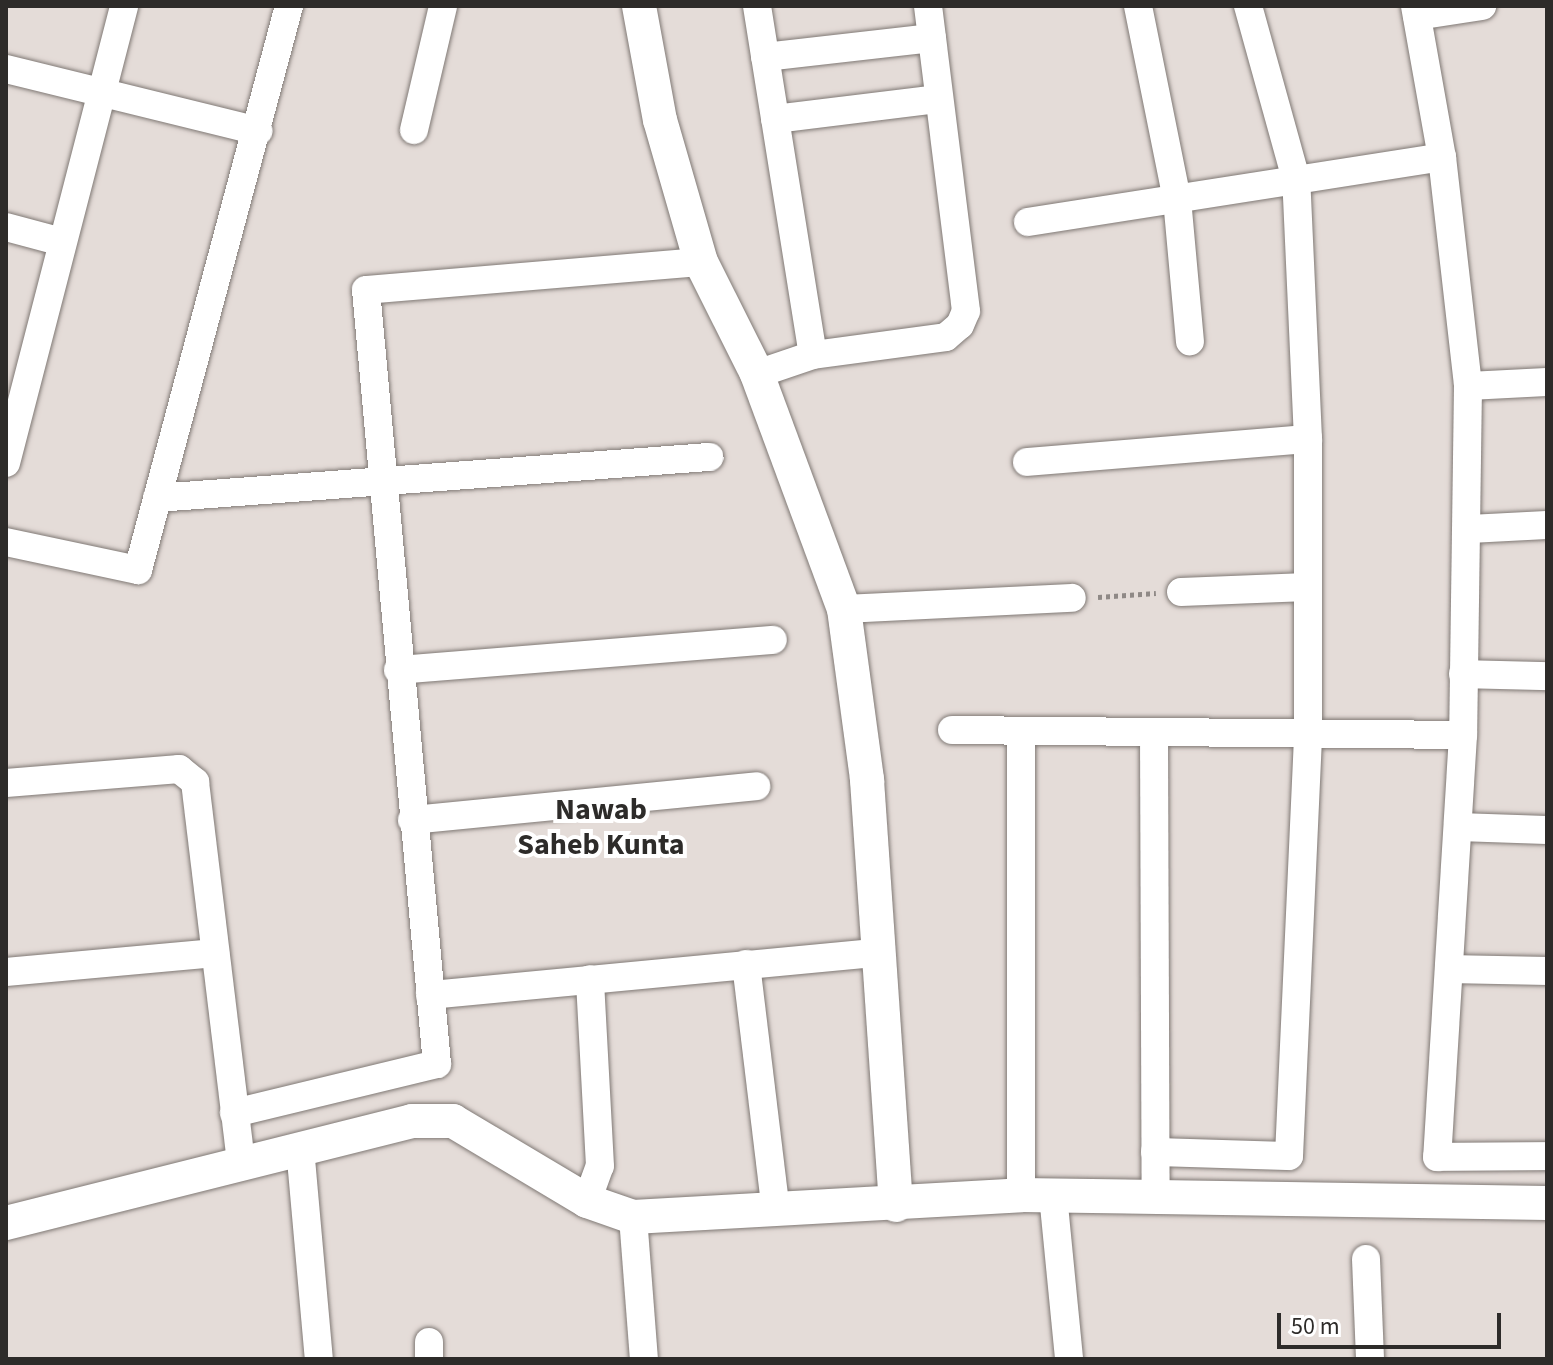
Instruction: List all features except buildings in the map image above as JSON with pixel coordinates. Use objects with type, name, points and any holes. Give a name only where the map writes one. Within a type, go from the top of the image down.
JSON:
[{"type":"street","points":[[6,463],[14,392],[62,242],[124,6]]},
{"type":"street","points":[[6,542],[138,570],[259,131],[289,6]]},
{"type":"street","points":[[414,130],[443,6]]},
{"type":"street","points":[[639,6],[660,120],[701,262],[757,374],[844,609],[881,952],[896,1205]]},
{"type":"street","points":[[757,6],[813,355]]},
{"type":"street","points":[[757,374],[813,355],[946,337],[960,325],[966,311],[928,6]]},
{"type":"street","points":[[1138,6],[1177,199],[1190,341]]},
{"type":"street","points":[[1155,1152],[1289,1156],[1308,738],[1308,439],[1296,179],[1248,6]]},
{"type":"street","points":[[1482,6],[1416,11],[1442,157],[1468,386],[1469,529],[1463,735],[1437,1157],[1547,1156]]},
{"type":"street","points":[[765,57],[932,38]]},
{"type":"street","points":[[6,69],[259,131]]},
{"type":"street","points":[[775,119],[939,99]]},
{"type":"street","points":[[1028,222],[1442,157]]},
{"type":"street","points":[[6,227],[62,242]]},
{"type":"street","points":[[234,1113],[432,1068],[430,995],[398,670],[366,290],[701,262]]},
{"type":"street","points":[[1468,386],[1547,382]]},
{"type":"street","points":[[1027,462],[1308,439]]},
{"type":"street","points":[[157,498],[709,457]]},
{"type":"street","points":[[1469,529],[1547,525]]},
{"type":"street","points":[[1181,592],[1307,587]]},
{"type":"street","points":[[844,609],[1072,598]]},
{"type":"street","points":[[398,670],[773,640]]},
{"type":"street","points":[[1463,674],[1547,676]]},
{"type":"street","points":[[952,730],[1308,738],[1463,735]]},
{"type":"street","points":[[1021,731],[1037,1195],[1069,1359]]},
{"type":"street","points":[[1154,733],[1156,1197]]},
{"type":"street","points":[[6,783],[188,773],[215,953],[241,1162]]},
{"type":"street","points":[[412,820],[756,786]]},
{"type":"street","points":[[1458,827],[1547,830]]},
{"type":"street","points":[[430,995],[881,952]]},
{"type":"street","points":[[6,972],[215,953]]},
{"type":"street","points":[[746,964],[776,1211]]},
{"type":"street","points":[[1449,969],[1547,971]]},
{"type":"street","points":[[587,1201],[600,1166],[590,979]]},
{"type":"street","points":[[6,1223],[412,1121],[453,1121],[587,1201],[633,1217],[1037,1195],[1547,1203]]},
{"type":"street","points":[[300,1148],[319,1359]]},
{"type":"street","points":[[633,1217],[644,1359]]},
{"type":"street","points":[[1366,1259],[1370,1359]]},
{"type":"path","points":[[1072,598],[1181,592]]},
{"type":"district","name":"Nawab Saheb Kunta","points":[[601,827]]}]
